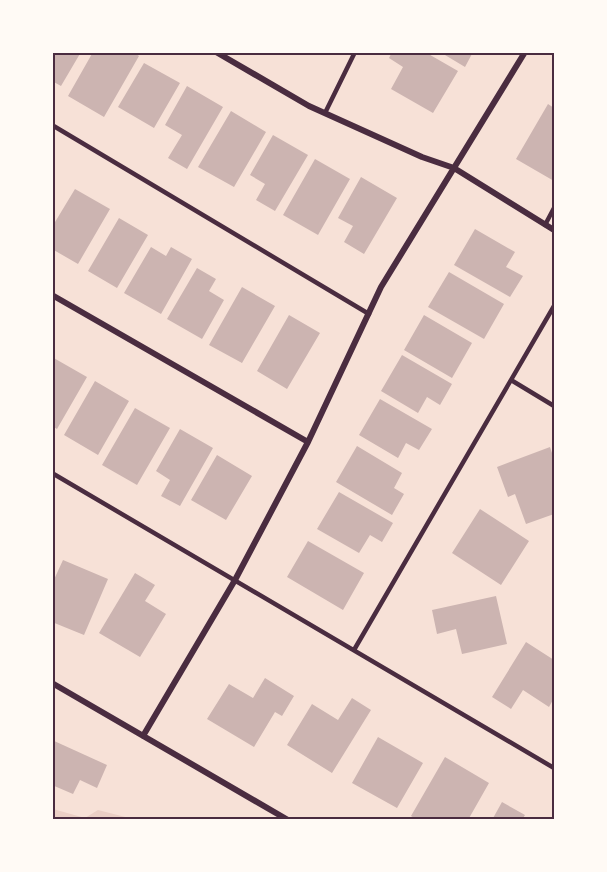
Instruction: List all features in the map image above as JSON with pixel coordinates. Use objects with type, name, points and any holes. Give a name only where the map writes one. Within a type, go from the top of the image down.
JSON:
[{"type":"street","points":[[216,52],[325,113],[454,168],[555,230]]},
{"type":"street","points":[[143,736],[235,580],[308,442],[381,287],[525,52]]},
{"type":"street","points":[[52,295],[308,442]]},
{"type":"street","points":[[52,683],[288,819]]},
{"type":"lane","points":[[325,113],[355,52]]},
{"type":"lane","points":[[52,125],[369,314]]},
{"type":"lane","points":[[545,225],[555,208]]},
{"type":"lane","points":[[354,650],[555,306]]},
{"type":"lane","points":[[511,380],[555,405]]},
{"type":"lane","points":[[52,473],[555,768]]},
{"type":"shaded area","points":[[53,809],[85,818],[98,810],[133,819],[53,819]]},
{"type":"building","points":[[52,52],[81,52],[61,86],[52,81]]},
{"type":"building","points":[[93,52],[133,52],[139,56],[104,117],[68,96]]},
{"type":"building","points":[[392,52],[425,52],[458,71],[433,113],[391,89],[403,67],[389,58]]},
{"type":"building","points":[[440,52],[473,52],[465,67]]},
{"type":"building","points":[[144,63],[180,83],[154,128],[118,107]]},
{"type":"building","points":[[187,86],[223,107],[187,169],[168,158],[182,135],[165,125]]},
{"type":"building","points":[[548,104],[554,108],[554,181],[516,159]]},
{"type":"building","points":[[231,111],[266,132],[234,187],[198,167]]},
{"type":"building","points":[[273,135],[308,155],[275,211],[256,200],[265,184],[250,175]]},
{"type":"building","points":[[315,159],[350,179],[318,235],[283,215]]},
{"type":"building","points":[[361,177],[397,198],[364,254],[344,242],[353,226],[338,218]]},
{"type":"building","points":[[75,189],[110,209],[78,264],[52,249],[52,227]]},
{"type":"building","points":[[119,218],[148,235],[117,288],[88,271]]},
{"type":"building","points":[[475,229],[515,252],[506,267],[523,276],[510,297],[454,265]]},
{"type":"building","points":[[151,247],[166,256],[171,247],[192,259],[161,314],[124,293]]},
{"type":"building","points":[[197,268],[216,279],[209,291],[224,300],[202,339],[167,319]]},
{"type":"building","points":[[449,272],[504,304],[484,339],[428,307]]},
{"type":"building","points":[[242,287],[275,306],[242,363],[209,345]]},
{"type":"building","points":[[289,315],[320,333],[287,389],[257,371]]},
{"type":"building","points":[[424,315],[472,343],[452,378],[404,350]]},
{"type":"building","points":[[402,355],[452,384],[440,405],[427,397],[418,413],[381,391]]},
{"type":"building","points":[[52,357],[87,377],[57,429],[52,426]]},
{"type":"building","points":[[95,381],[129,401],[98,455],[64,435]]},
{"type":"building","points":[[380,399],[432,429],[419,450],[406,443],[398,458],[359,435]]},
{"type":"building","points":[[135,408],[170,428],[137,485],[102,465]]},
{"type":"building","points":[[180,429],[213,448],[180,506],[161,496],[170,480],[156,471]]},
{"type":"building","points":[[357,446],[402,473],[394,488],[404,494],[392,515],[336,482]]},
{"type":"building","points":[[550,447],[554,459],[554,514],[526,524],[515,494],[508,497],[497,467]]},
{"type":"building","points":[[217,455],[252,476],[226,520],[191,500]]},
{"type":"building","points":[[339,492],[393,523],[382,542],[370,535],[359,553],[317,529]]},
{"type":"building","points":[[480,509],[529,541],[501,585],[452,553]]},
{"type":"building","points":[[308,541],[364,573],[343,610],[287,577]]},
{"type":"building","points":[[63,560],[108,579],[84,635],[52,622],[52,584]]},
{"type":"building","points":[[135,573],[155,585],[145,601],[166,614],[140,657],[99,633]]},
{"type":"building","points":[[496,596],[507,644],[462,654],[456,629],[437,634],[432,610]]},
{"type":"building","points":[[526,642],[554,660],[554,698],[549,707],[523,690],[511,709],[492,697]]},
{"type":"building","points":[[265,678],[294,696],[282,716],[275,712],[254,747],[207,719],[229,684],[253,698]]},
{"type":"building","points":[[352,698],[371,710],[332,773],[287,745],[312,704],[338,720]]},
{"type":"building","points":[[378,737],[423,763],[397,808],[352,783]]},
{"type":"building","points":[[52,740],[107,765],[97,788],[80,780],[73,794],[52,785]]},
{"type":"building","points":[[445,757],[489,783],[468,820],[417,820],[411,816]]},
{"type":"building","points":[[502,802],[525,815],[522,820],[492,820]]}]
